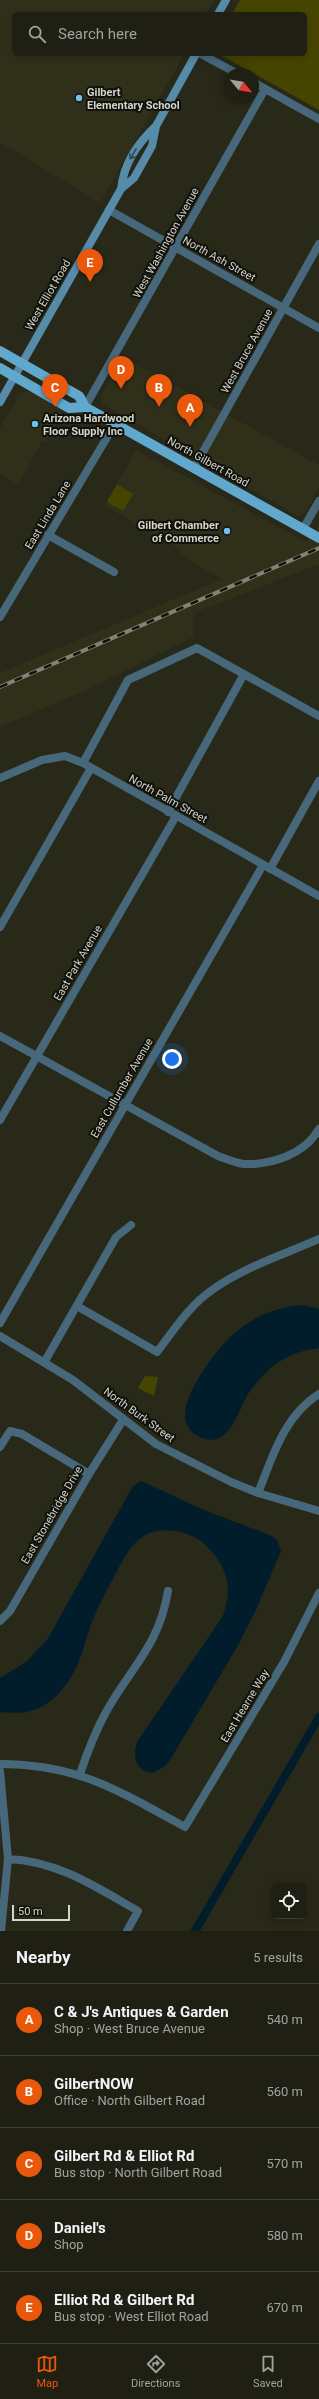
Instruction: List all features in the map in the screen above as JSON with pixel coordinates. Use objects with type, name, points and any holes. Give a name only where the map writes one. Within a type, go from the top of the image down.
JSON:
[{"type":"main road","points":[[219,12],[226,0]]},
{"type":"main road","name":"West Elliot Road","points":[[0,402],[121,189],[134,178],[149,152],[156,126],[195,56]]},
{"type":"main road","name":"West Elliot Road","points":[[121,189],[123,171],[141,141],[156,126]]},
{"type":"main road","points":[[0,351],[18,370]]},
{"type":"main road","points":[[0,368],[18,370]]},
{"type":"main road","name":"North Gilbert Road","points":[[18,370],[69,408],[85,407]]},
{"type":"main road","name":"North Gilbert Road","points":[[18,370],[79,396],[85,407],[319,538]]},
{"type":"street","points":[[205,56],[227,68]]},
{"type":"street","points":[[259,86],[319,119]]},
{"type":"street","name":"West Washington Avenue","points":[[85,407],[265,89]]},
{"type":"street","name":"North Ash Street","points":[[109,210],[319,328]]},
{"type":"street","name":"West Bruce Avenue","points":[[194,468],[319,244]]},
{"type":"street","name":"East Linda Lane","points":[[0,617],[115,424]]},
{"type":"street","points":[[302,529],[319,501]]},
{"type":"street","points":[[48,535],[114,572]]},
{"type":"street","points":[[83,763],[128,680],[197,648],[319,716]]},
{"type":"street","points":[[168,812],[244,674]]},
{"type":"street","name":"North Palm Street","points":[[0,778],[42,760],[65,756],[83,763],[319,896]]},
{"type":"street","points":[[0,927],[2,918],[91,768]]},
{"type":"street","name":"East Cullumber Avenue","points":[[0,1323],[125,1104],[319,780]]},
{"type":"street","name":"East Park Avenue","points":[[0,1120],[176,816]]},
{"type":"street","points":[[0,1036],[218,1156],[244,1164],[266,1162],[285,1157],[303,1148],[319,1129]]},
{"type":"street","points":[[45,1361],[116,1236],[131,1225]]},
{"type":"street","points":[[77,1306],[157,1352],[191,1309],[211,1290],[239,1274],[319,1239]]},
{"type":"street","name":"North Burk Street","points":[[0,1336],[45,1361],[73,1380],[123,1420],[163,1447],[212,1474],[258,1493],[319,1511]]},
{"type":"street","points":[[258,1493],[286,1427],[296,1412],[319,1394]]},
{"type":"street","name":"East Stonebridge Drive","points":[[0,1621],[10,1611],[89,1474],[123,1420]]},
{"type":"street","points":[[0,1447],[10,1431],[22,1434],[89,1474]]},
{"type":"street","points":[[0,1764],[25,1764],[80,1774],[90,1744],[106,1712],[149,1648],[165,1611],[168,1591]]},
{"type":"street","name":"East Hearne Way","points":[[80,1774],[116,1790],[185,1827],[284,1662],[319,1593]]},
{"type":"street","points":[[0,1771],[8,1860],[1,1931]]},
{"type":"street","points":[[8,1860],[28,1860],[73,1874],[138,1911],[127,1931]]},
{"type":"shaded area","name":"Gilbert Elementary School","points":[[0,0],[214,0],[207,12],[12,12],[12,56],[183,56],[100,203],[0,142]]},
{"type":"shaded area","points":[[240,0],[319,0],[319,110],[259,76],[259,68],[244,68],[223,56],[307,56],[307,12],[233,12]]},
{"type":"shaded area","points":[[123,357],[319,465],[319,486],[306,512],[299,516],[295,514],[101,403],[101,396]]},
{"type":"shaded area","points":[[25,391],[32,392],[64,410],[45,443],[42,441],[18,485],[0,474],[0,428],[19,395]]},
{"type":"shaded area","points":[[136,450],[306,542],[319,527],[319,564],[194,613],[193,637],[84,691],[0,727],[0,673],[222,579],[182,556],[175,546],[105,506]]},
{"type":"shaded area","points":[[117,484],[133,494],[123,511],[107,502]]},
{"type":"shaded area","points":[[145,1376],[158,1377],[154,1396],[138,1388]]},
{"type":"water","points":[[302,1305],[319,1309],[319,1348],[294,1354],[272,1367],[250,1391],[232,1425],[221,1437],[214,1440],[205,1439],[194,1434],[188,1427],[185,1418],[188,1398],[203,1371],[223,1345],[233,1334],[257,1318],[286,1307]]},
{"type":"water","points":[[141,1481],[204,1510],[272,1536],[277,1540],[281,1551],[255,1612],[237,1647],[170,1760],[164,1767],[153,1773],[143,1770],[139,1766],[135,1758],[137,1742],[223,1616],[228,1596],[226,1576],[220,1563],[207,1546],[190,1535],[176,1531],[163,1530],[144,1536],[136,1542],[124,1558],[101,1602],[92,1621],[79,1662],[68,1682],[55,1697],[40,1708],[22,1713],[0,1713],[0,1678],[26,1662],[47,1640],[133,1486]]},
{"type":"waterway","points":[[195,1931],[319,1717]]},
{"type":"railway","points":[[0,687],[319,548]]},
{"type":"place","name":"Gilbert Elementary School","points":[[79,98]]},
{"type":"place","name":"Elliot Rd & Gilbert Rd","points":[[90,282]]},
{"type":"place","name":"Daniel's","points":[[121,389]]},
{"type":"place","name":"Gilbert Rd & Elliot Rd","points":[[55,407]]},
{"type":"place","name":"GilbertNOW","points":[[159,407]]},
{"type":"place","name":"Arizona Hardwood Floor Supply Inc","points":[[35,424]]},
{"type":"place","name":"C & J's Antiques & Garden","points":[[190,427]]},
{"type":"place","name":"Gilbert Chamber of Commerce","points":[[227,531]]}]
